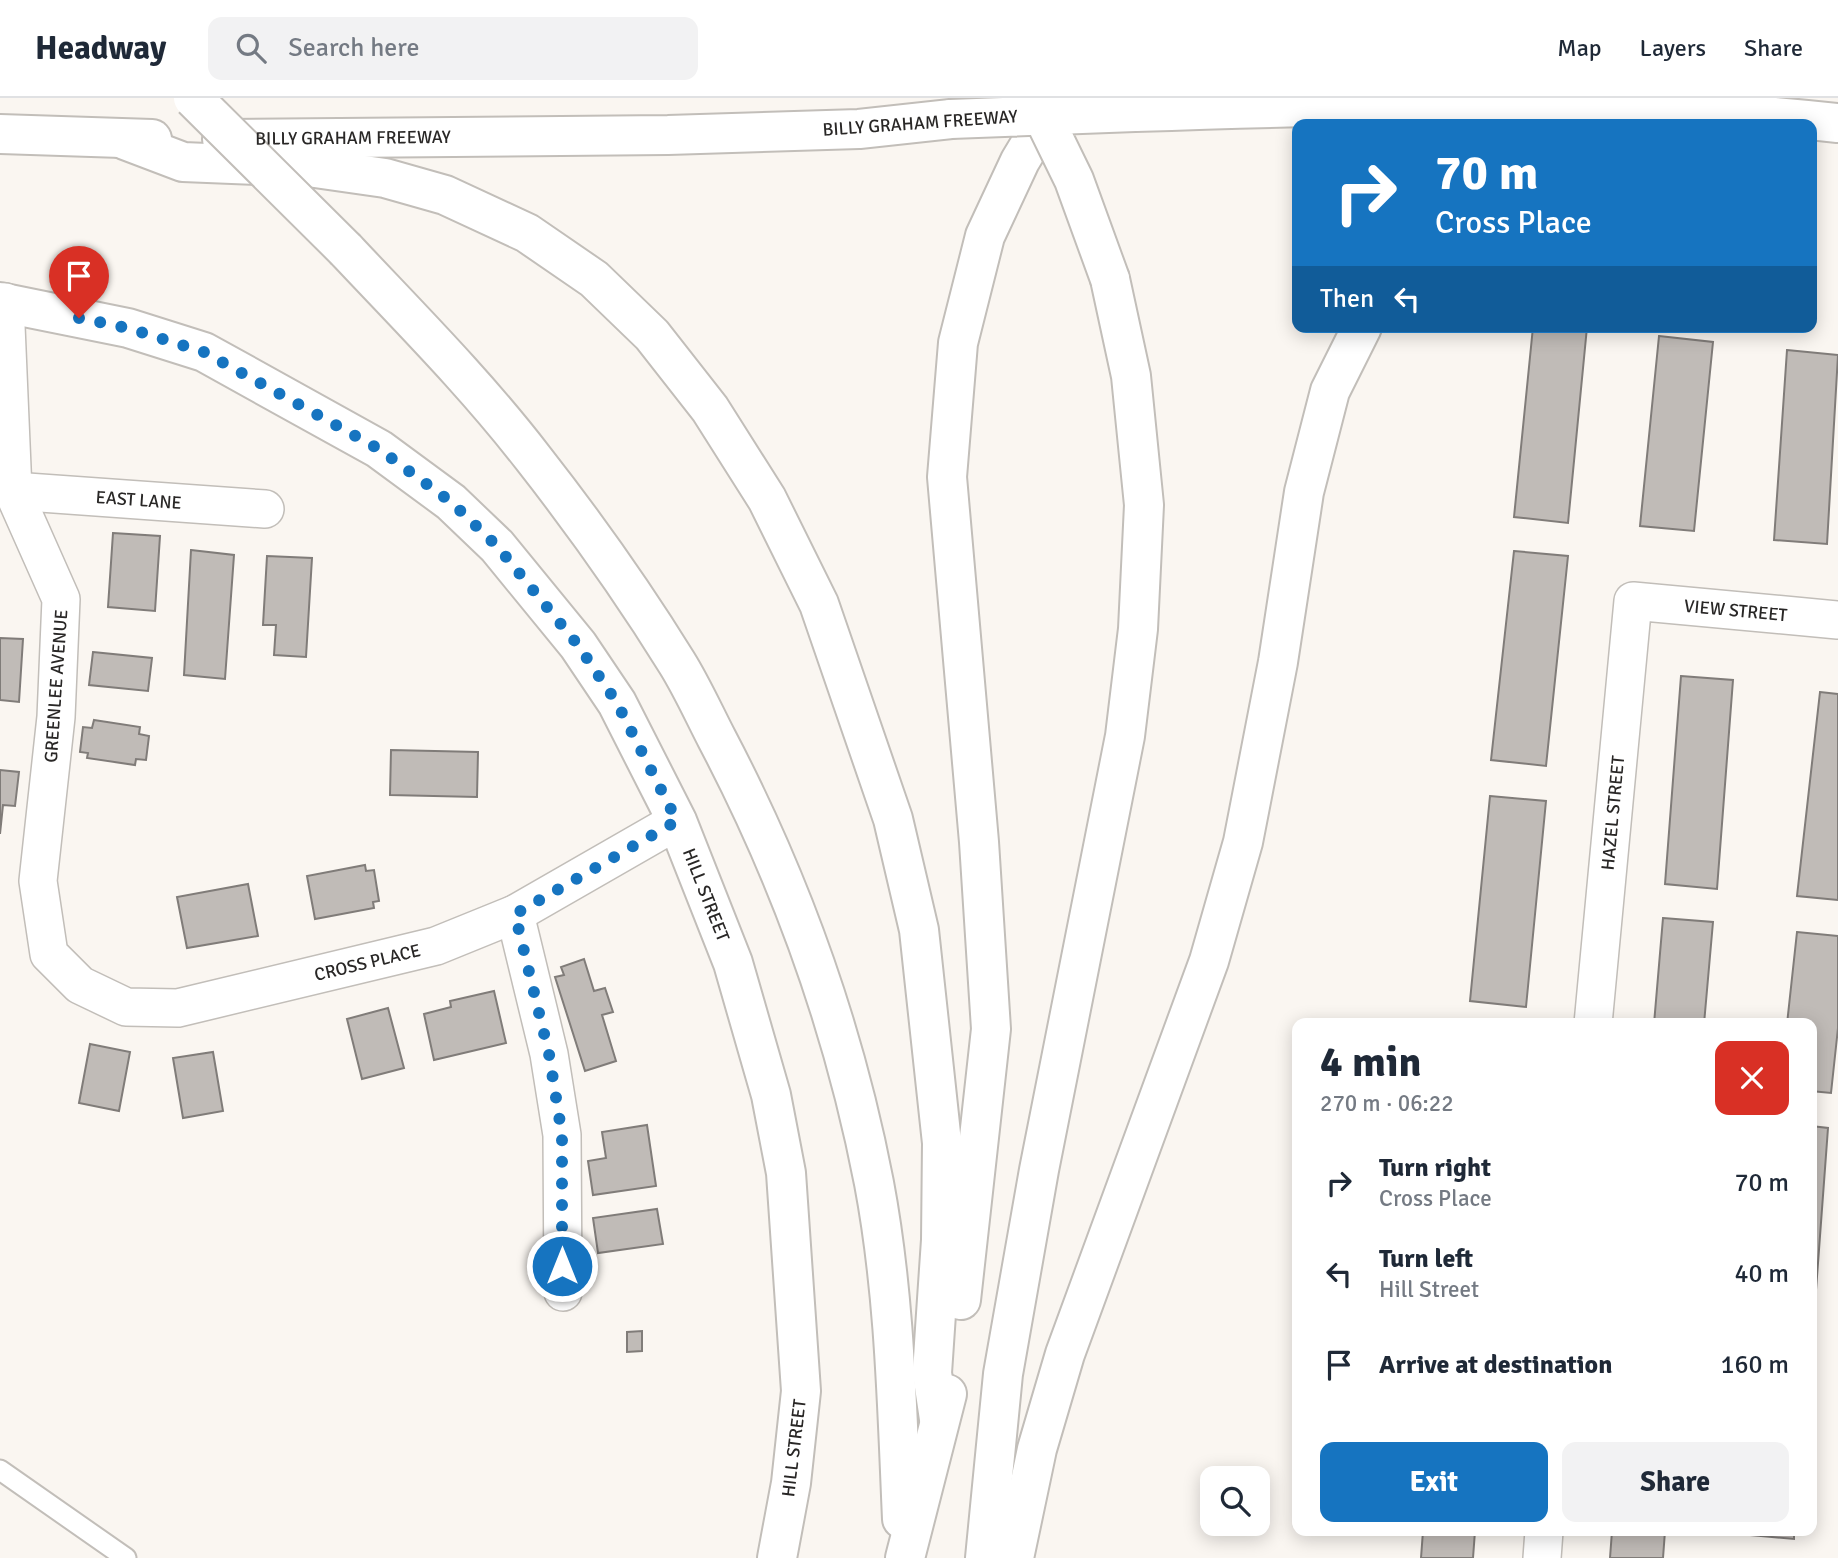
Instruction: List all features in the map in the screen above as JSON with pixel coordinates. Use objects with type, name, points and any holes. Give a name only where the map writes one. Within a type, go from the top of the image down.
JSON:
[{"type":"main road","points":[[193,98],[346,250],[445,355],[532,456],[619,576],[678,665],[743,789],[796,910],[843,1048],[874,1185],[894,1335],[904,1558]]},
{"type":"main road","points":[[908,98],[951,119]]},
{"type":"main road","points":[[985,1558],[1003,1374],[1039,1170],[1125,736],[1138,629],[1143,505],[1131,376],[1110,279],[1074,180],[1034,98]]},
{"type":"main road","points":[[904,1558],[939,1419],[953,1377],[991,1029],[979,842],[947,477],[957,357],[985,236],[1020,162],[1058,98]]},
{"type":"main road","name":"BILLY GRAHAM FREEWAY","points":[[0,134],[125,140],[668,135],[859,129],[951,119],[1506,100],[1764,111],[1813,119]]},
{"type":"main road","points":[[1712,119],[1764,111]]},
{"type":"main road","name":"BILLY GRAHAM FREEWAY","points":[[1817,120],[1838,123]]},
{"type":"main road","points":[[125,140],[183,162],[308,167],[385,178],[444,195],[527,233],[594,279],[652,335],[717,421],[767,499],[819,604],[893,819],[919,930],[942,1143],[941,1240],[932,1373],[939,1419]]},
{"type":"main road","name":"HILL STREET","points":[[3,302],[128,328],[204,352],[379,449],[451,502],[497,546],[578,645],[617,703],[677,821],[733,963],[771,1096],[786,1173],[801,1391],[791,1483],[777,1558]]},
{"type":"main road","points":[[1014,1558],[1037,1448],[1065,1354],[1209,961],[1243,842],[1278,662],[1304,492],[1330,391],[1359,333]]},
{"type":"street","name":"GREENLEE AVENUE","points":[[3,302],[13,491],[61,599],[56,717],[38,881],[49,954]]},
{"type":"street","name":"EAST LANE","points":[[13,491],[265,509]]},
{"type":"street","name":"VIEW STREET","points":[[1633,601],[1838,620]]},
{"type":"street","name":"HAZEL STREET","points":[[1594,1018],[1633,601]]},
{"type":"street","name":"CROSS PLACE","points":[[49,954],[79,985],[126,1007],[178,1008],[436,946],[515,914],[677,821]]},
{"type":"street","points":[[515,914],[549,1054],[562,1135],[563,1292]]},
{"type":"street","points":[[1542,1558],[1544,1536]]},
{"type":"lane","points":[[0,1470],[125,1558]]},
{"type":"building","points":[[1532,333],[1586,333],[1568,523],[1514,517]]},
{"type":"building","points":[[1659,336],[1713,342],[1694,531],[1640,526]]},
{"type":"building","points":[[1787,350],[1838,355],[1827,544],[1774,540]]},
{"type":"building","points":[[113,533],[160,536],[155,611],[108,607]]},
{"type":"building","points":[[191,550],[234,555],[225,679],[184,675]]},
{"type":"building","points":[[1514,551],[1568,556],[1546,766],[1491,760]]},
{"type":"building","points":[[267,556],[312,558],[306,657],[274,655],[276,625],[263,625]]},
{"type":"building","points":[[0,638],[23,639],[19,702],[0,700]]},
{"type":"building","points":[[93,652],[152,658],[148,691],[89,685]]},
{"type":"building","points":[[1681,676],[1733,680],[1717,889],[1665,884]]},
{"type":"building","points":[[1820,692],[1838,694],[1838,900],[1797,896]]},
{"type":"building","points":[[94,720],[140,727],[139,734],[149,736],[146,760],[136,759],[135,765],[87,758],[88,753],[80,752],[83,727],[92,728]]},
{"type":"building","points":[[391,750],[478,752],[477,797],[390,795]]},
{"type":"building","points":[[0,770],[19,772],[15,806],[3,805],[0,834]]},
{"type":"building","points":[[1490,796],[1546,801],[1526,1007],[1470,1001]]},
{"type":"building","points":[[365,865],[366,871],[374,870],[379,901],[373,902],[374,908],[315,919],[307,876]]},
{"type":"building","points":[[248,884],[258,936],[187,948],[177,897]]},
{"type":"building","points":[[1663,918],[1713,922],[1705,1018],[1655,1018]]},
{"type":"building","points":[[1797,932],[1838,936],[1838,1028],[1831,1093],[1817,1092],[1817,1018],[1788,1018]]},
{"type":"building","points":[[584,959],[594,991],[605,988],[613,1012],[602,1015],[616,1061],[585,1071],[555,977],[564,975],[561,967]]},
{"type":"building","points":[[494,991],[506,1043],[434,1060],[424,1014],[451,1007],[450,1001]]},
{"type":"building","points":[[388,1008],[404,1068],[362,1079],[347,1019]]},
{"type":"building","points":[[90,1044],[130,1052],[119,1111],[79,1103]]},
{"type":"building","points":[[213,1052],[223,1111],[183,1118],[173,1058]]},
{"type":"building","points":[[647,1125],[656,1186],[593,1195],[588,1161],[606,1158],[602,1132]]},
{"type":"building","points":[[1817,1127],[1828,1128],[1817,1276]]},
{"type":"building","points":[[657,1209],[663,1244],[598,1253],[593,1218]]},
{"type":"building","points":[[642,1331],[642,1351],[627,1352],[627,1332]]},
{"type":"building","points":[[1423,1536],[1475,1536],[1473,1558],[1421,1558]]},
{"type":"building","points":[[1612,1536],[1665,1536],[1663,1558],[1610,1558]]},
{"type":"building","points":[[1762,1536],[1794,1536],[1794,1539]]},
{"type":"route","points":[[79,318],[128,328],[204,352],[379,449],[451,502],[497,546],[578,645],[617,703],[677,821],[515,914],[549,1054],[562,1135],[562,1266]]}]
